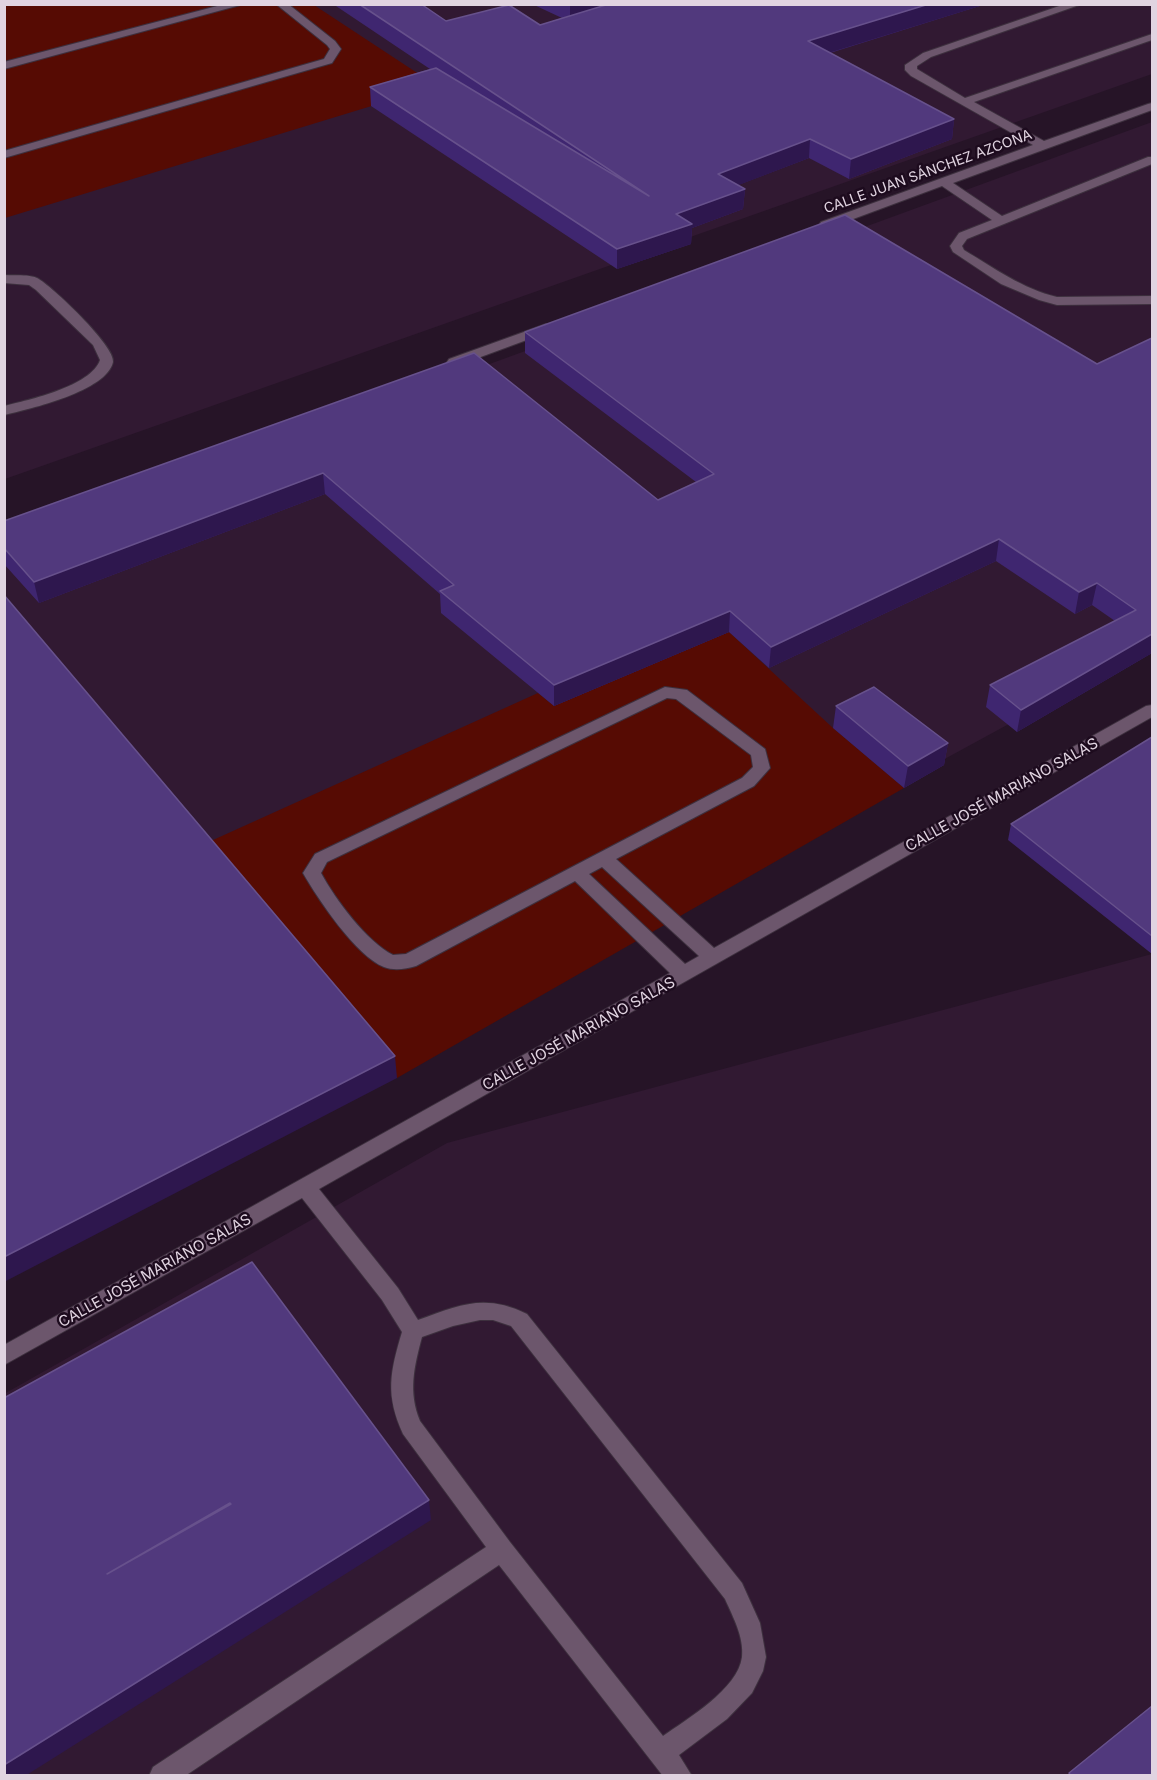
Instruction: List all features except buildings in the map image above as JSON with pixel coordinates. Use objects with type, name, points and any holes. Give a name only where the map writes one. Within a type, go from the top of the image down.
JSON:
[{"type":"street","points":[[4,66],[239,4]]},
{"type":"street","points":[[4,155],[317,66],[333,56],[336,49],[331,43],[281,4]]},
{"type":"street","points":[[1043,146],[915,74],[911,70],[911,65],[927,55],[1077,4]]},
{"type":"street","points":[[964,102],[1152,37]]},
{"type":"street","name":"CALLE JUAN SÁNCHEZ AZCONA","points":[[812,231],[1152,106]]},
{"type":"street","points":[[1152,160],[963,236],[956,246],[959,252],[1023,291],[1041,298],[1152,300]]},
{"type":"street","points":[[944,182],[1000,220]]},
{"type":"street","points":[[4,279],[32,281],[41,286],[98,342],[106,352],[106,363],[97,376],[80,386],[4,411]]},
{"type":"street","points":[[436,369],[558,324]]},
{"type":"street","points":[[665,692],[681,694],[759,753],[762,768],[748,782],[605,859],[409,961],[390,962],[374,952],[319,887],[312,873],[321,858],[665,692]]},
{"type":"street","name":"CALLE JOSÉ MARIANO SALAS","points":[[4,1356],[1152,711]]},
{"type":"street","points":[[605,859],[712,957]]},
{"type":"street","points":[[577,873],[684,975]]},
{"type":"street","points":[[306,1187],[390,1294],[413,1331],[400,1385],[401,1407],[411,1427],[502,1550],[679,1776]]},
{"type":"street","points":[[413,1331],[482,1310],[495,1309],[507,1312],[519,1320],[734,1591],[751,1630],[754,1659],[745,1681],[727,1704],[662,1752]]},
{"type":"street","points":[[162,1776],[502,1550]]},
{"type":"shaded area","points":[[4,5],[1152,5],[1152,74],[5,479]]},
{"type":"shaded area","points":[[5,5],[314,5],[437,86],[5,218]]},
{"type":"shaded area","points":[[1152,122],[1152,646],[5,1271],[5,541]]},
{"type":"shaded area","points":[[729,632],[833,728],[904,788],[397,1078],[202,845],[538,693],[554,706]]},
{"type":"shaded area","points":[[1152,954],[1152,1775],[5,1775],[4,1394],[447,1143]]}]
